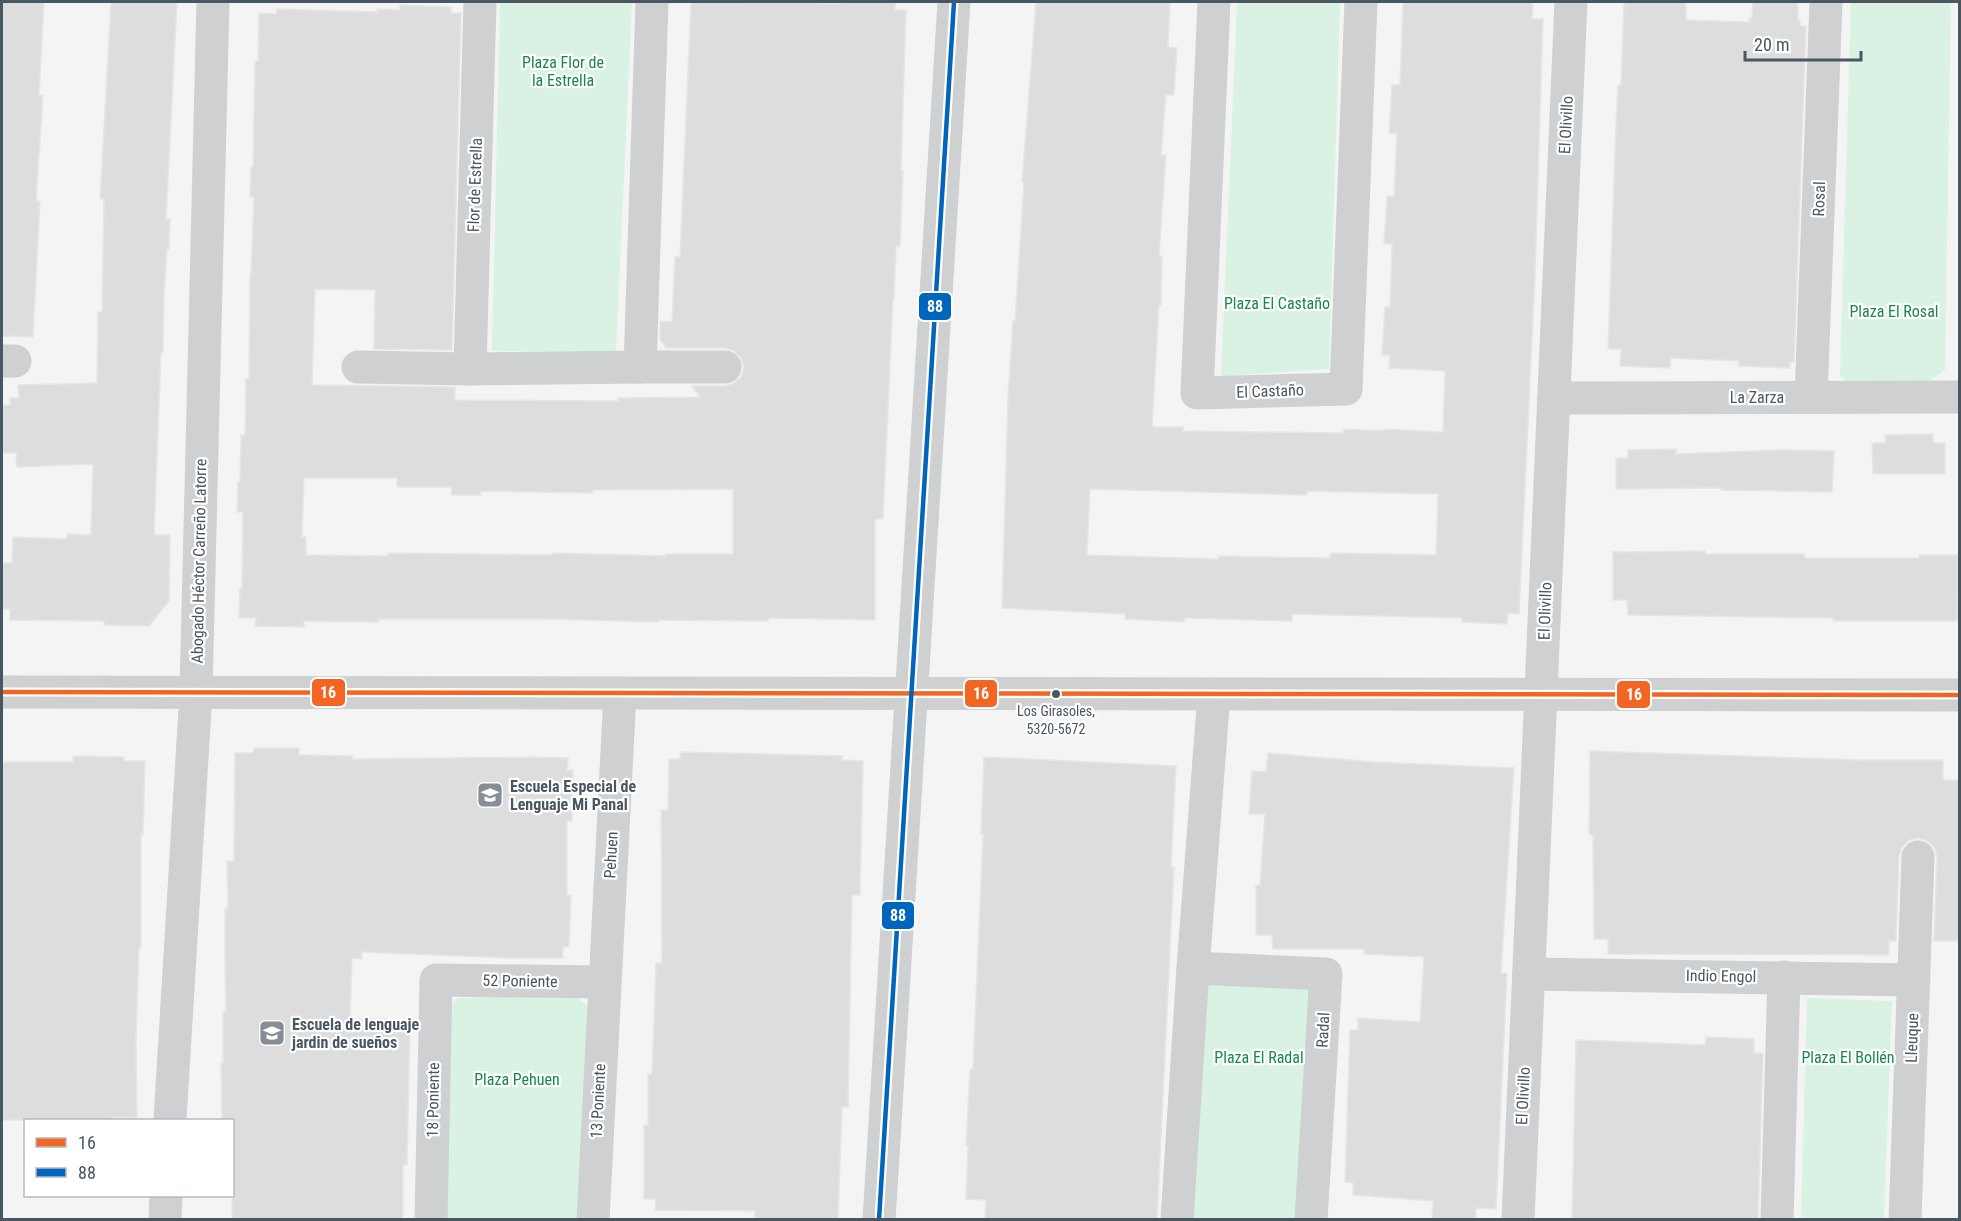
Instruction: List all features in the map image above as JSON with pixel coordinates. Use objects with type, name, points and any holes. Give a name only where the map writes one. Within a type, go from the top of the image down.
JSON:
[{"type":"street","name":"Abogado Héctor Carreño Latorre","points":[[170,1119],[196,693],[213,2]]},
{"type":"street","name":"Flor de Estrella","points":[[470,369],[480,2]]},
{"type":"street","points":[[639,367],[652,2]]},
{"type":"street","points":[[879,1220],[954,2]]},
{"type":"street","name":"El Castaño","points":[[1214,2],[1197,393],[1346,389],[1361,2]]},
{"type":"street","name":"El Olivillo","points":[[1518,1220],[1571,2]]},
{"type":"street","name":"Rosal","points":[[1811,397],[1826,2]]},
{"type":"street","points":[[358,367],[470,369],[725,367]]},
{"type":"street","name":"La Zarza","points":[[1554,398],[1959,397]]},
{"type":"street","points":[[2,692],[1959,695]]},
{"type":"street","name":"Pehuen","points":[[604,982],[620,693]]},
{"type":"street","points":[[1177,1220],[1214,694]]},
{"type":"street","name":"Lleuque","points":[[1905,1220],[1918,858]]},
{"type":"street","name":"Radal","points":[[1193,968],[1326,974],[1311,1220]]},
{"type":"street","name":"Indio Engol","points":[[1528,974],[1914,980]]},
{"type":"street","points":[[1777,1220],[1784,977]]},
{"type":"street","name":"52 Poniente","points":[[436,980],[604,982]]},
{"type":"street","name":"18 Poniente","points":[[431,1220],[436,980]]},
{"type":"street","name":"13 Poniente","points":[[593,1220],[604,982]]},
{"type":"street","points":[[165,1220],[166,1197]]},
{"type":"green space","name":"Plaza Flor de la Estrella","points":[[500,2],[632,2],[616,351],[492,351]]},
{"type":"green space","name":"Plaza El Castaño","points":[[1237,2],[1340,2],[1329,369],[1221,376]]},
{"type":"green space","name":"Plaza El Rosal","points":[[1851,2],[1951,2],[1945,370],[1920,387],[1855,389],[1840,376]]},
{"type":"green space","name":"Plaza El Radal","points":[[1207,985],[1322,988],[1306,1219],[1192,1220]]},
{"type":"green space","name":"Plaza Pehuen","points":[[572,994],[590,1008],[582,1219],[442,1220],[449,1009],[458,998]]},
{"type":"green space","name":"Plaza El Bollén","points":[[1807,998],[1892,1001],[1884,1219],[1801,1219]]},
{"type":"building","points":[[2,2],[44,2],[39,95],[43,95],[36,201],[40,201],[33,337],[2,336]]},
{"type":"building","points":[[111,2],[177,2],[166,219],[170,219],[169,249],[167,249],[164,296],[163,352],[161,352],[154,535],[170,535],[169,601],[149,626],[104,625],[104,621],[10,620],[10,609],[2,609],[2,563],[12,563],[13,537],[67,539],[67,534],[91,535],[93,464],[17,467],[16,453],[2,453],[2,405],[10,405],[10,398],[19,398],[18,385],[97,383],[98,312],[102,312],[104,199],[100,199]]},
{"type":"building","points":[[691,2],[895,2],[895,10],[906,10],[900,247],[896,246],[883,519],[875,519],[875,620],[768,618],[768,621],[659,620],[658,622],[379,619],[379,622],[304,621],[304,627],[255,626],[256,618],[239,618],[240,588],[242,588],[243,512],[237,512],[241,435],[245,435],[246,379],[249,379],[250,274],[254,197],[250,197],[259,13],[276,14],[277,9],[377,12],[377,9],[400,10],[400,5],[451,7],[451,13],[461,13],[452,350],[374,349],[375,290],[315,289],[312,385],[455,387],[455,400],[618,401],[618,398],[700,397],[692,386],[725,386],[734,383],[741,377],[744,368],[741,358],[734,351],[725,348],[666,348],[660,339],[660,321],[672,322],[675,256],[680,257]],"holes":[[[304,478],[397,478],[397,487],[451,487],[452,495],[481,495],[481,491],[592,493],[593,490],[733,489],[733,554],[666,554],[666,556],[552,553],[552,555],[388,553],[388,556],[306,555],[306,537],[302,537]]]},
{"type":"building","points":[[1036,2],[1170,2],[1168,47],[1177,48],[1174,95],[1166,95],[1161,155],[1166,155],[1159,256],[1162,256],[1161,305],[1159,305],[1152,427],[1183,427],[1183,431],[1344,433],[1344,429],[1384,431],[1384,429],[1443,432],[1445,371],[1389,368],[1390,355],[1382,355],[1385,307],[1390,307],[1392,244],[1384,244],[1387,196],[1394,196],[1397,134],[1389,133],[1392,85],[1400,85],[1403,2],[1533,2],[1532,19],[1543,19],[1535,276],[1519,614],[1508,613],[1507,624],[1462,622],[1462,618],[1292,614],[1292,621],[1185,618],[1185,622],[1125,619],[1125,614],[1002,608],[1008,396],[1013,321],[1015,321],[1024,182],[1022,182]],"holes":[[[1090,489],[1307,495],[1307,491],[1438,494],[1436,555],[1330,553],[1330,558],[1218,556],[1218,559],[1087,555]]]},
{"type":"building","points":[[1624,2],[1686,2],[1686,20],[1750,22],[1753,2],[1798,2],[1800,26],[1806,26],[1794,362],[1790,362],[1790,368],[1739,366],[1739,361],[1671,358],[1670,368],[1620,366],[1621,349],[1608,349],[1616,125],[1618,85],[1621,85]]},
{"type":"building","points":[[1933,434],[1933,443],[1945,443],[1945,474],[1873,474],[1872,443],[1885,443],[1885,435]]},
{"type":"building","points":[[1676,449],[1676,454],[1783,450],[1834,451],[1832,492],[1721,490],[1721,488],[1616,489],[1616,458],[1628,458],[1628,450]]},
{"type":"building","points":[[1705,551],[1705,554],[1804,554],[1805,558],[1919,558],[1919,555],[1958,555],[1957,621],[1833,621],[1833,618],[1628,615],[1627,600],[1613,600],[1613,552]]},
{"type":"building","points":[[254,748],[299,748],[299,755],[353,756],[353,759],[568,758],[567,770],[573,770],[572,821],[567,821],[567,895],[571,895],[569,947],[563,947],[563,958],[362,952],[362,959],[352,958],[350,1019],[387,1019],[387,1024],[410,1024],[407,1165],[403,1165],[403,1220],[232,1220],[234,1119],[222,1119],[221,1063],[223,1063],[223,1012],[226,1012],[227,861],[234,861],[235,753],[253,753]]},
{"type":"building","points":[[1590,751],[1863,760],[1943,760],[1943,780],[1959,780],[1959,941],[1934,941],[1937,857],[1935,849],[1928,841],[1918,838],[1910,840],[1902,847],[1899,856],[1896,941],[1889,941],[1889,955],[1608,954],[1608,939],[1594,939],[1593,835],[1589,835]]},
{"type":"building","points":[[680,752],[842,756],[842,760],[863,761],[860,895],[852,895],[848,1107],[842,1107],[838,1219],[769,1220],[755,1218],[755,1211],[655,1210],[656,1199],[644,1199],[644,1125],[648,1125],[648,1074],[652,1074],[656,963],[662,963],[661,810],[668,810],[669,759],[680,759]]},
{"type":"building","points":[[1268,753],[1373,762],[1514,768],[1501,973],[1507,973],[1496,1209],[1476,1208],[1476,1220],[1432,1220],[1433,1201],[1353,1195],[1353,1183],[1345,1182],[1350,1030],[1358,1030],[1358,1018],[1420,1022],[1424,957],[1364,954],[1364,949],[1273,949],[1272,935],[1256,935],[1256,885],[1260,885],[1265,814],[1249,814],[1252,771],[1266,772]]},
{"type":"building","points":[[73,756],[124,757],[124,761],[145,761],[143,835],[141,834],[141,948],[139,948],[136,1040],[137,1118],[2,1120],[2,762],[73,762]]},
{"type":"building","points":[[984,757],[1176,766],[1171,867],[1174,867],[1157,1220],[985,1220],[986,1200],[966,1199],[968,1146],[966,1146],[970,1069],[973,1069]]},
{"type":"building","points":[[1706,1037],[1754,1039],[1754,1053],[1763,1053],[1758,1220],[1572,1220],[1576,1040],[1705,1045]]},
{"type":"transit line","name":"88","points":[[879,1220],[954,2]]},
{"type":"transit line","name":"16","points":[[2,692],[1960,695]]},
{"type":"place","name":"Los Girasoles, 5320-5672","points":[[1056,694]]},
{"type":"place","name":"Escuela Especial de Lenguaje Mi Panal","points":[[490,795]]},
{"type":"place","name":"Escuela de lenguaje jardin de sueños","points":[[272,1033]]}]
